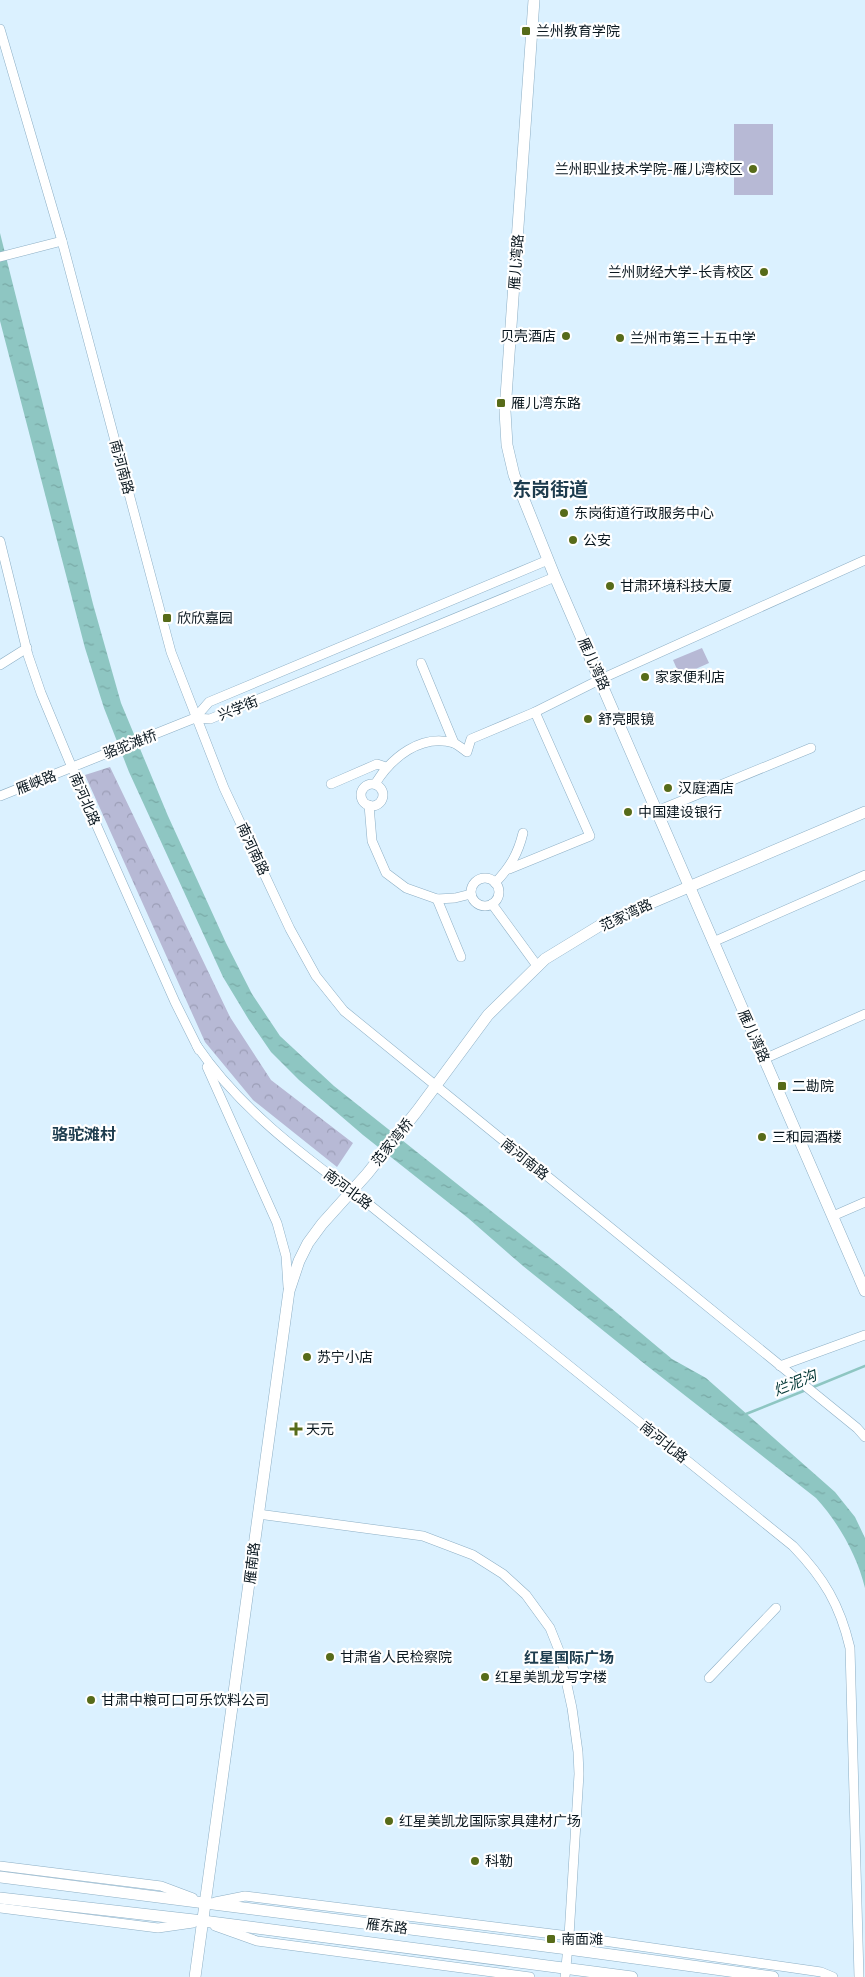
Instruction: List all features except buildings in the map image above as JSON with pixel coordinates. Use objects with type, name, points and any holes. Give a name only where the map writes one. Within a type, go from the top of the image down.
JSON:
[{"type":"main road","name":"雁儿湾路","points":[[534,0],[505,411],[507,445],[514,475],[555,577],[865,1291]]},
{"type":"main road","name":"范家湾路","points":[[436,1086],[488,1015],[545,960],[604,923],[865,812]]},
{"type":"main road","name":"范家湾桥","points":[[367,1174],[436,1086]]},
{"type":"main road","name":"雁南路","points":[[195,1977],[288,1300],[293,1278],[308,1244],[322,1224],[367,1174]]},
{"type":"main road","name":"雁东路","points":[[0,1877],[773,1977]]},
{"type":"main road","name":"雁东路","points":[[0,1898],[203,1922],[565,1973],[632,1977]]},
{"type":"street","name":"南河南路","points":[[0,29],[62,241],[171,652],[195,718],[224,788],[278,903],[316,976],[344,1011],[857,1428],[865,1437]]},
{"type":"street","points":[[0,257],[62,241]]},
{"type":"street","name":"南河北路","points":[[0,541],[27,648],[41,693],[72,768],[172,993],[198,1046],[277,1223],[287,1264],[288,1300]]},
{"type":"street","name":"兴学街","points":[[195,718],[209,702],[548,560]]},
{"type":"street","points":[[471,894],[455,898],[437,899],[406,888],[386,873],[372,841],[369,805],[362,798],[362,791],[366,786],[375,784],[386,767],[397,756],[415,746],[434,742],[454,743],[467,752],[471,739],[535,712],[865,560]]},
{"type":"street","name":"兴学街","points":[[195,718],[210,719],[555,577]]},
{"type":"street","points":[[0,665],[27,648]]},
{"type":"street","points":[[421,664],[454,743]]},
{"type":"street","points":[[509,869],[590,836],[535,712]]},
{"type":"street","name":"骆驼滩桥","points":[[72,768],[195,718]]},
{"type":"street","points":[[657,811],[811,748]]},
{"type":"street","points":[[331,784],[377,764],[386,767]]},
{"type":"street","name":"雁峡路","points":[[0,796],[72,768]]},
{"type":"street","points":[[369,805],[376,805],[383,798],[383,791],[375,784]]},
{"type":"street","points":[[495,883],[509,869],[518,852],[523,832]]},
{"type":"street","points":[[713,942],[865,875]]},
{"type":"street","points":[[481,878],[495,883],[498,894],[492,904],[484,906],[477,904],[471,894],[472,886],[481,878]]},
{"type":"street","points":[[437,899],[461,957]]},
{"type":"street","points":[[492,904],[538,967]]},
{"type":"street","points":[[764,1059],[865,1014]]},
{"type":"street","name":"南河北路","points":[[198,1046],[213,1068],[251,1111],[793,1546],[824,1582],[836,1603],[844,1623],[850,1648],[859,1977]]},
{"type":"street","points":[[832,1216],[865,1202]]},
{"type":"street","points":[[782,1368],[865,1335]]},
{"type":"street","points":[[258,1514],[423,1536],[464,1552],[485,1561],[503,1574],[526,1596],[550,1628],[560,1653],[572,1708],[579,1774],[565,1973]]},
{"type":"street","points":[[709,1678],[776,1608]]},
{"type":"street","points":[[0,1866],[160,1886],[206,1903],[245,1896],[569,1936],[821,1972],[833,1977]]},
{"type":"street","points":[[0,1908],[158,1928],[203,1922],[257,1940],[530,1977]]},
{"type":"green space","points":[[734,124],[773,124],[773,195],[734,195]]},
{"type":"green space","points":[[702,648],[709,663],[680,676],[673,660]]},
{"type":"green space","points":[[110,767],[230,1017],[271,1080],[353,1143],[337,1167],[253,1100],[205,1042],[85,775]]},
{"type":"water","points":[[0,233],[93,604],[121,703],[168,816],[226,943],[252,994],[280,1036],[334,1086],[568,1272],[672,1359],[706,1378],[835,1492],[855,1517],[865,1538],[865,1588],[852,1551],[839,1528],[816,1498],[646,1365],[523,1266],[468,1218],[363,1135],[299,1080],[271,1052],[249,1020],[223,977],[129,772],[104,708],[85,648],[0,321]]},
{"type":"waterway","name":"烂泥沟","points":[[811,1388],[865,1366]]},
{"type":"waterway","name":"烂泥沟","points":[[746,1414],[806,1390]]},
{"type":"place","name":"兰州教育学院","points":[[526,31]]},
{"type":"place","name":"兰州职业技术学院-雁儿湾校区","points":[[753,169]]},
{"type":"place","name":"兰州财经大学-长青校区","points":[[764,272]]},
{"type":"place","name":"贝壳酒店","points":[[566,336]]},
{"type":"place","name":"兰州市第三十五中学","points":[[620,338]]},
{"type":"place","name":"雁儿湾东路","points":[[501,403]]},
{"type":"place","name":"东岗街道行政服务中心","points":[[564,513]]},
{"type":"place","name":"公安","points":[[573,540]]},
{"type":"place","name":"甘肃环境科技大厦","points":[[610,586]]},
{"type":"place","name":"欣欣嘉园","points":[[167,618]]},
{"type":"place","name":"家家便利店","points":[[645,677]]},
{"type":"place","name":"舒亮眼镜","points":[[588,719]]},
{"type":"place","name":"汉庭酒店","points":[[668,788]]},
{"type":"place","name":"中国建设银行","points":[[628,812]]},
{"type":"place","name":"二勘院","points":[[782,1086]]},
{"type":"place","name":"三和园酒楼","points":[[762,1137]]},
{"type":"place","name":"苏宁小店","points":[[307,1357]]},
{"type":"place","name":"天元","points":[[296,1429]]},
{"type":"place","name":"甘肃省人民检察院","points":[[330,1657]]},
{"type":"place","name":"红星美凯龙写字楼","points":[[485,1677]]},
{"type":"place","name":"甘肃中粮可口可乐饮料公司","points":[[91,1700]]},
{"type":"place","name":"红星美凯龙国际家具建材广场","points":[[389,1821]]},
{"type":"place","name":"科勒","points":[[475,1861]]},
{"type":"place","name":"南面滩","points":[[551,1939]]},
{"type":"district","name":"东岗街道","points":[[550,489]]},
{"type":"district","name":"骆驼滩村","points":[[84,1134]]},
{"type":"district","name":"红星国际广场","points":[[569,1658]]}]
